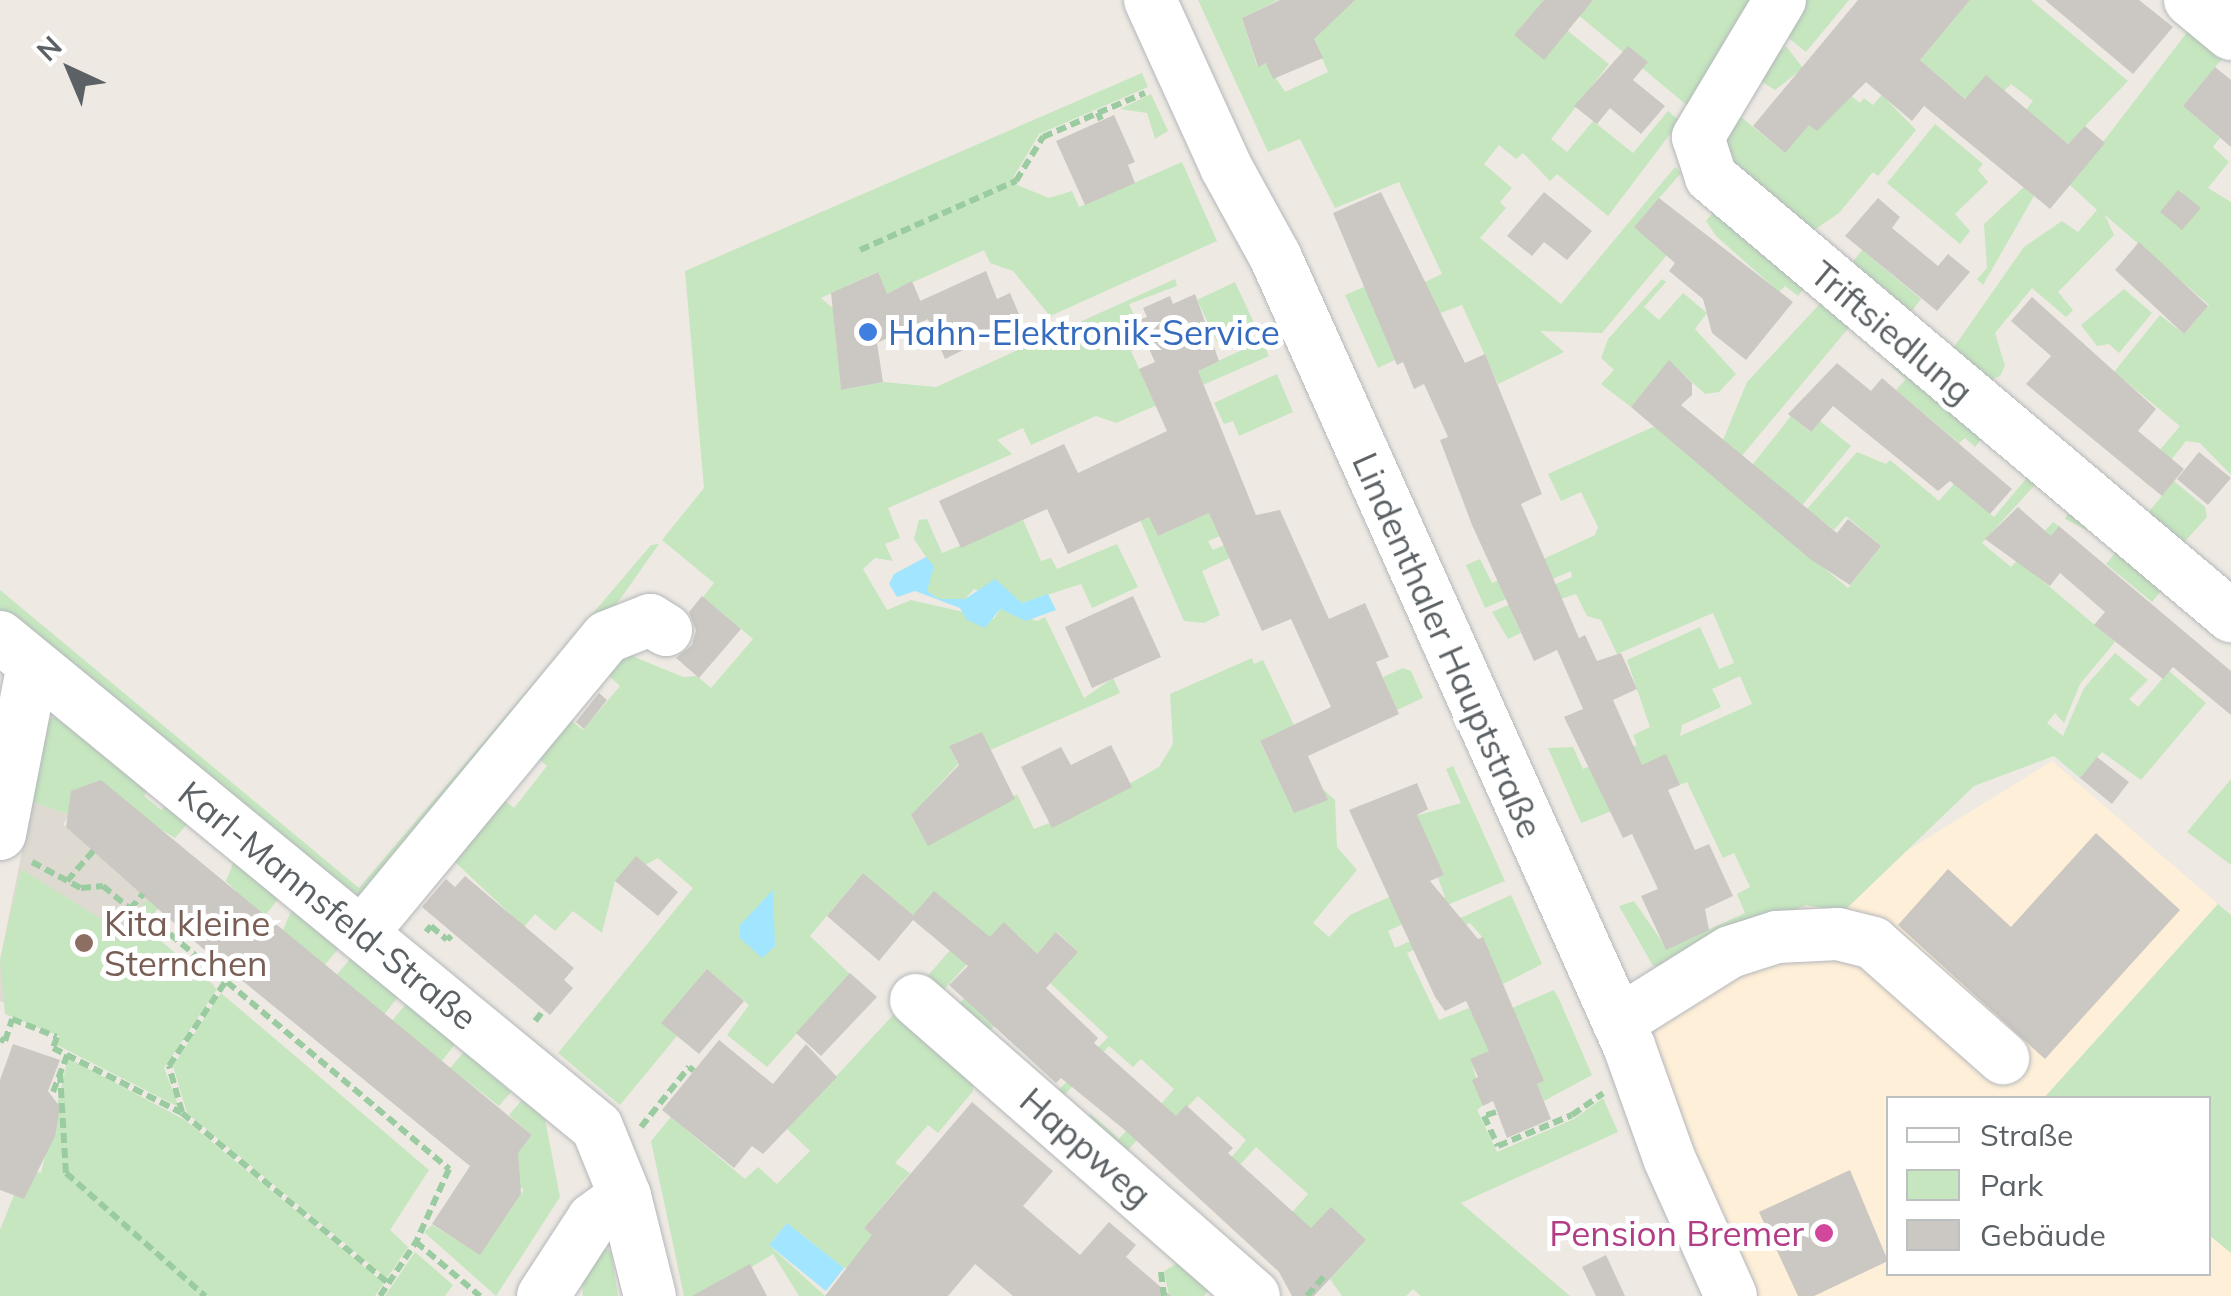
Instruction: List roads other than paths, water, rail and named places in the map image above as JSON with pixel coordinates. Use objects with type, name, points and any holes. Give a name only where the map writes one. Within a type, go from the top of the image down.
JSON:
[{"type":"street","name":"Lindenthaler Hauptstraße","points":[[1150,0],[1226,167],[1275,256],[1618,1022],[1731,1296]]},
{"type":"street","name":"Triftsiedlung","points":[[1780,0],[1698,137],[1711,176],[2231,616]]},
{"type":"street","points":[[2190,0],[2231,34]]},
{"type":"street","points":[[362,934],[607,637],[650,620],[666,630]]},
{"type":"street","points":[[12,846],[16,651]]},
{"type":"street","name":"Karl-Mannsfeld-Straße","points":[[16,651],[597,1127],[625,1196],[650,1296]]},
{"type":"street","points":[[1618,1022],[1730,952],[1777,936],[1838,934],[1872,943],[2003,1058]]},
{"type":"street","name":"Happweg","points":[[916,1000],[1254,1296]]},
{"type":"street","points":[[543,1296],[593,1219],[625,1196]]},
{"type":"water","points":[[926,557],[934,566],[927,591],[939,599],[965,599],[995,579],[1022,603],[1048,594],[1056,610],[1026,621],[1000,609],[985,628],[967,620],[960,608],[915,591],[897,597],[889,584],[894,574]]},
{"type":"water","points":[[773,890],[775,946],[762,958],[740,938],[740,925]]},
{"type":"water","points":[[787,1223],[844,1268],[826,1291],[769,1245]]},
{"type":"place","name":"Hahn-Elektronik-Service","points":[[868,332]]},
{"type":"place","name":"Kita kleine Sternchen","points":[[84,943]]},
{"type":"place","name":"Pension Bremer","points":[[1824,1233]]}]
